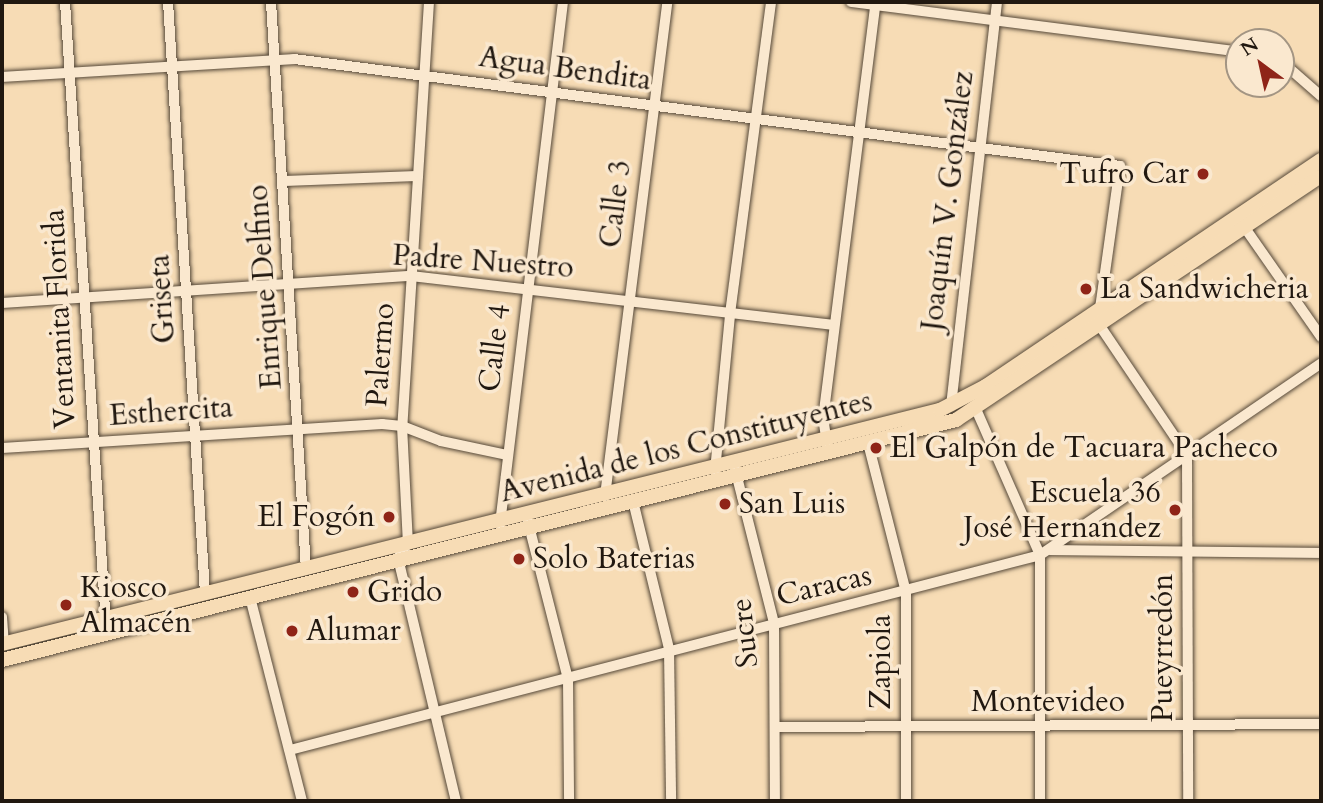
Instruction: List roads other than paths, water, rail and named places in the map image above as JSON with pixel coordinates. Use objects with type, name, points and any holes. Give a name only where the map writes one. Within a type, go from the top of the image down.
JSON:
[{"type":"main road","name":"Avenida de los Constituyentes","points":[[528,521],[605,496],[715,475],[828,447],[951,406],[1098,311],[1321,160]]},
{"type":"main road","name":"Avenida de los Constituyentes","points":[[828,447],[868,443],[956,420],[1321,176]]},
{"type":"main road","name":"Avenida de los Constituyentes","points":[[2,660],[205,593],[408,543],[633,501],[715,475]]},
{"type":"main road","name":"Avenida de los Constituyentes","points":[[3,644],[250,597],[398,558],[500,527]]},
{"type":"street","name":"Ventanita Florida","points":[[65,2],[106,626]]},
{"type":"street","name":"Griseta","points":[[168,2],[205,593]]},
{"type":"street","name":"Enrique Delfino","points":[[271,2],[306,569]]},
{"type":"street","name":"Palermo","points":[[408,543],[402,426],[429,2]]},
{"type":"street","name":"Calle 4","points":[[500,527],[526,289],[563,2]]},
{"type":"street","name":"Calle 3","points":[[605,496],[667,2]]},
{"type":"street","points":[[715,475],[730,314],[771,2]]},
{"type":"street","points":[[850,2],[876,3],[1225,50]]},
{"type":"street","name":"Joaquín V. González","points":[[951,406],[997,2]]},
{"type":"street","points":[[828,447],[823,419],[876,3]]},
{"type":"street","name":"Agua Bendita","points":[[2,76],[275,59],[425,73],[552,94],[980,146],[1119,166],[1098,311]]},
{"type":"street","points":[[1295,73],[1321,96]]},
{"type":"street","points":[[283,181],[418,176]]},
{"type":"street","points":[[1245,228],[1321,337]]},
{"type":"street","name":"Padre Nuestro","points":[[2,303],[411,276],[629,298],[730,314],[834,325]]},
{"type":"street","points":[[1098,311],[1100,326],[1187,455]]},
{"type":"street","name":"Caracas","points":[[289,750],[568,679],[669,649],[905,592],[1045,552],[1321,363]]},
{"type":"street","points":[[976,409],[1045,552],[1040,801]]},
{"type":"street","name":"Esthercita","points":[[2,448],[298,429],[402,426],[441,441],[507,455]]},
{"type":"street","name":"Zapiola","points":[[868,443],[905,592],[905,801]]},
{"type":"street","name":"Pueyrredón","points":[[1187,455],[1188,801]]},
{"type":"street","name":"Sucre","points":[[736,470],[774,623],[775,801]]},
{"type":"street","points":[[633,501],[669,649],[671,801]]},
{"type":"street","points":[[528,521],[568,679],[569,801]]},
{"type":"street","points":[[408,543],[398,558],[456,801]]},
{"type":"street","points":[[1045,552],[1321,553]]},
{"type":"street","points":[[250,597],[299,800]]},
{"type":"street","points":[[2,617],[3,644]]},
{"type":"street","name":"Montevideo","points":[[775,727],[1321,724]]},
{"type":"place","name":"Tufro Car","points":[[1203,174]]},
{"type":"place","name":"La Sandwicheria","points":[[1086,289]]},
{"type":"place","name":"El Galpón de Tacuara Pacheco","points":[[876,448]]},
{"type":"place","name":"San Luis","points":[[725,504]]},
{"type":"place","name":"Escuela 36 José Hernandez","points":[[1175,510]]},
{"type":"place","name":"El Fogón","points":[[389,517]]},
{"type":"place","name":"Solo Baterias","points":[[519,559]]},
{"type":"place","name":"Grido","points":[[353,592]]},
{"type":"place","name":"Kiosco Almacén","points":[[66,605]]},
{"type":"place","name":"Alumar","points":[[292,631]]}]
